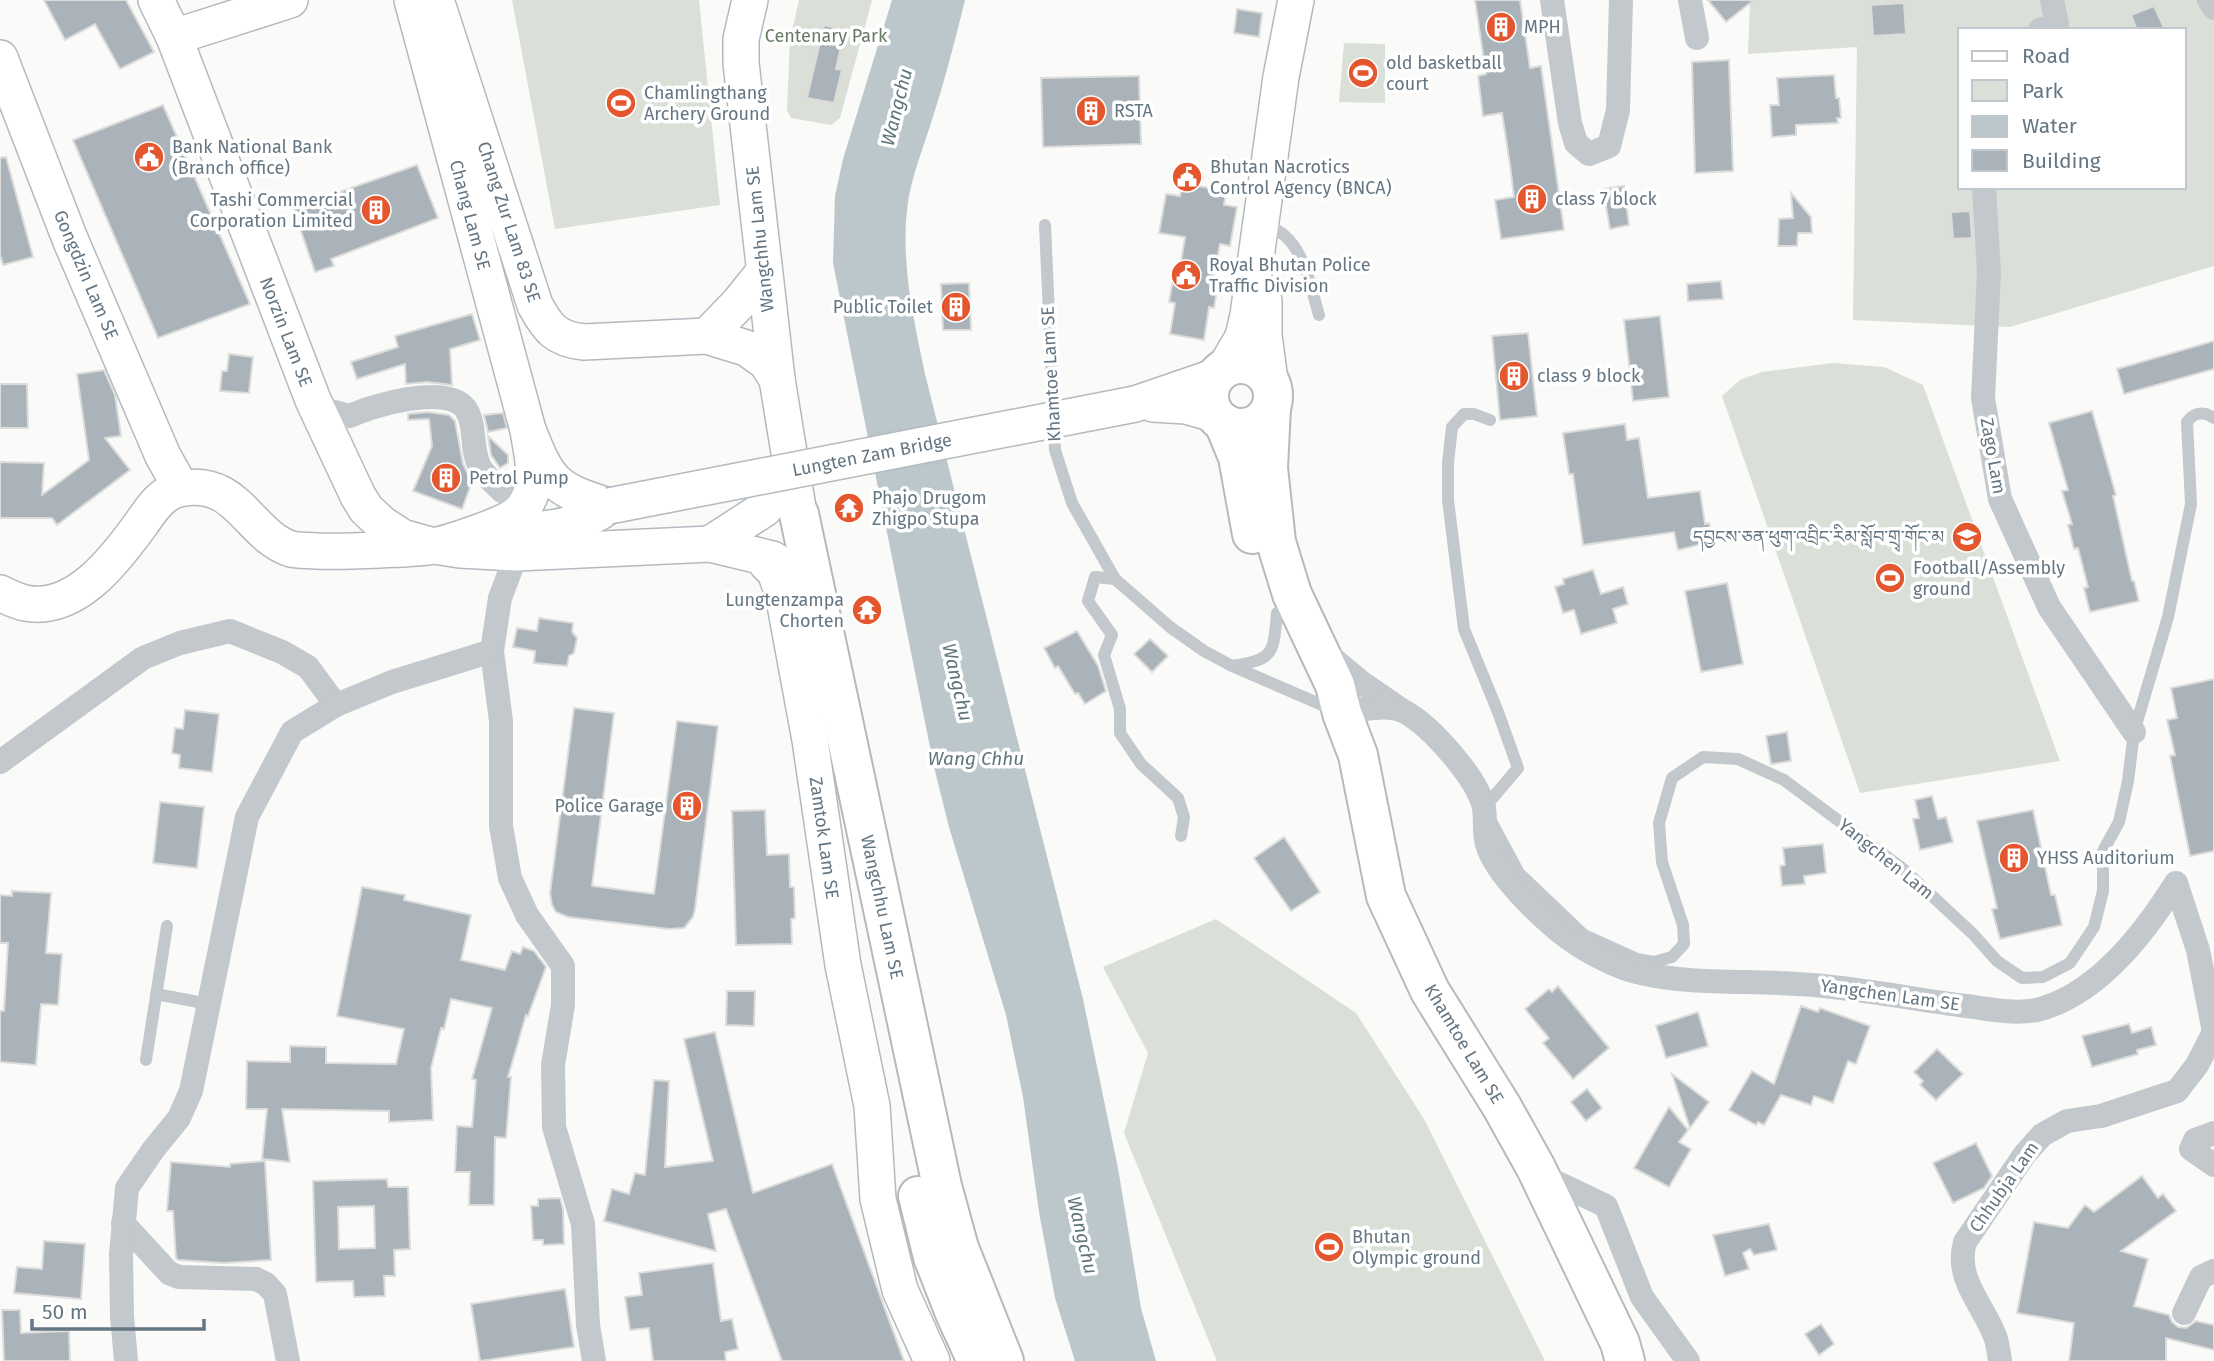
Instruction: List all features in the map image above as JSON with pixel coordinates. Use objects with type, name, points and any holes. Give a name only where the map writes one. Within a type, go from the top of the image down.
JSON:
[{"type":"main road","name":"Norzin Lam SE","points":[[156,0],[174,37],[319,413],[366,509],[402,537],[460,550],[517,553]]},
{"type":"main road","points":[[174,37],[290,0]]},
{"type":"main road","points":[[391,0],[422,39]]},
{"type":"main road","name":"Chang Lam SE","points":[[412,0],[528,429],[542,466],[552,478],[573,494],[609,506]]},
{"type":"main road","name":"Chang Zur Lam 83 SE","points":[[436,0],[535,305],[557,336],[577,341],[707,336],[746,348],[766,362],[777,379]]},
{"type":"main road","name":"Khamtoe Lam SE","points":[[1296,0],[1281,77],[1248,315],[1243,337],[1219,395],[1238,457],[1254,545],[1277,613],[1302,669],[1315,689],[1342,713]]},
{"type":"main road","name":"Wangchhu Lam SE","points":[[741,17],[740,64],[763,272],[777,379],[797,496],[942,1186],[959,1248],[1004,1361]]},
{"type":"main road","name":"Gongdzin Lam SE","points":[[0,58],[70,239],[163,456],[181,488]]},
{"type":"main road","name":"Khamtoe Lam SE","points":[[1262,221],[1267,246],[1264,334],[1271,394],[1268,468],[1276,542],[1292,594],[1335,685],[1357,755],[1390,905],[1430,990],[1502,1107],[1539,1174],[1620,1343],[1625,1361]]},
{"type":"main road","points":[[707,336],[738,304],[763,272]]},
{"type":"main road","points":[[1236,363],[1255,367],[1264,373],[1271,394],[1267,415],[1251,426],[1233,427],[1219,395],[1236,363]]},
{"type":"main road","name":"Lungten Zam Bridge","points":[[609,506],[1135,404],[1219,395]]},
{"type":"main road","name":"Chang Lam SE","points":[[469,535],[512,518],[531,495],[534,471],[528,429]]},
{"type":"main road","points":[[293,550],[343,530],[350,519],[353,506],[348,476]]},
{"type":"main road","points":[[0,593],[23,603],[45,604],[65,598],[83,588],[115,557],[157,502],[181,488],[200,488],[219,493],[237,503],[265,532],[293,550],[351,552],[434,546],[469,535],[562,527],[594,517],[609,506]]},
{"type":"main road","points":[[710,544],[764,509],[797,496]]},
{"type":"main road","name":"Wangchhu Lam SE","points":[[797,496],[794,584],[900,1118],[933,1257],[976,1361]]},
{"type":"main road","points":[[517,553],[710,544],[781,563],[794,584]]},
{"type":"main road","name":"Zamtok Lam SE","points":[[757,555],[775,572],[788,619],[810,740],[843,965],[872,1106],[878,1199],[900,1290],[932,1361]]},
{"type":"street","points":[[1552,0],[1570,123],[1576,143],[1590,154],[1609,146],[1618,110],[1621,0]]},
{"type":"street","points":[[1690,0],[1697,38]]},
{"type":"street","points":[[2049,27],[2052,0]]},
{"type":"street","points":[[2209,0],[2214,8]]},
{"type":"street","name":"Zago Lam","points":[[1984,189],[1989,273],[1983,398],[2000,499],[2049,607],[2134,732]]},
{"type":"street","points":[[319,413],[334,412],[350,416],[387,402],[455,399],[466,409],[480,467],[502,491],[524,490],[534,471]]},
{"type":"street","points":[[517,553],[500,597],[492,651],[502,721],[501,826],[510,878],[527,915],[563,966],[563,1005],[553,1065],[554,1127],[583,1224],[588,1325],[594,1361]]},
{"type":"street","points":[[0,762],[143,658],[180,643],[230,631],[282,652],[307,667],[336,705]]},
{"type":"street","name":"Yangchen Lam","points":[[1317,646],[1444,744],[1475,785],[1484,808]]},
{"type":"street","points":[[127,1361],[122,1316],[121,1255],[127,1188],[179,1118],[191,1091],[247,817],[292,732],[336,705],[392,682],[492,651]]},
{"type":"street","points":[[1342,713],[1382,708],[1404,712]]},
{"type":"street","name":"Yangchen Lam SE","points":[[1484,808],[1484,832],[1498,868],[1554,927],[1579,945],[1612,962],[1637,973],[1664,978],[1853,988],[1935,1002],[2026,1012],[2067,998],[2104,974],[2159,910],[2176,883],[2198,950],[2214,1032]]},
{"type":"street","name":"Chhubja Lam","points":[[2000,1361],[1996,1339],[1968,1285],[1962,1251],[1965,1242],[2025,1154],[2042,1135],[2067,1121],[2101,1116],[2177,1091],[2202,1057],[2214,1032]]},
{"type":"street","points":[[2214,1133],[2195,1140],[2191,1149],[2214,1165]]},
{"type":"street","points":[[1539,1174],[1606,1206],[1642,1297],[1688,1361]]},
{"type":"street","points":[[123,1223],[169,1273],[179,1277],[256,1279],[266,1284],[275,1294],[288,1361]]},
{"type":"street","points":[[2184,1312],[2201,1277],[2214,1271]]},
{"type":"lane","points":[[1262,221],[1284,235],[1293,245],[1305,269],[1319,315]]},
{"type":"lane","name":"Khamtoe Lam SE","points":[[1045,225],[1055,450],[1072,503],[1115,579],[1170,627],[1204,651],[1232,666],[1342,713]]},
{"type":"lane","name":"Yangchen Lam","points":[[1484,808],[1519,873],[1584,935],[1637,959],[1654,962],[1672,957],[1684,944],[1683,925],[1662,862],[1659,822],[1672,778],[1703,757],[1738,759],[1784,780],[1902,868],[1973,934],[1997,961],[2022,978],[2043,977],[2070,963],[2094,927],[2103,891],[2103,851],[2119,822],[2128,781],[2134,732],[2168,617],[2191,504],[2186,422],[2198,413],[2214,418]]},
{"type":"lane","points":[[1484,808],[1518,768],[1464,629],[1448,500],[1448,463],[1452,427],[1464,414],[1474,414],[1490,420]]},
{"type":"lane","points":[[1115,579],[1095,577],[1088,601],[1112,635],[1104,655],[1119,709],[1120,733],[1141,764],[1178,798],[1184,817],[1181,836]]},
{"type":"lane","points":[[1232,666],[1253,663],[1265,658],[1271,651],[1277,613]]},
{"type":"lane","points":[[146,1060],[167,926]]},
{"type":"lane","points":[[156,994],[209,1004]]},
{"type":"green space","name":"Chamlingthang Archery Ground","points":[[512,0],[699,0],[720,205],[555,229]]},
{"type":"green space","name":"Centenary Park","points":[[799,0],[872,0],[840,118],[831,125],[791,118],[787,110],[790,40]]},
{"type":"green space","points":[[1747,0],[2214,0],[2214,266],[2010,327],[1853,320],[1857,47],[1748,54],[1750,3]]},
{"type":"green space","name":"old basketball court","points":[[1344,43],[1385,44],[1385,103],[1339,102]]},
{"type":"green space","name":"Football/Assembly ground","points":[[1833,363],[1884,367],[1923,385],[2060,761],[1860,793],[1722,396],[1740,380],[1762,372]]},
{"type":"green space","name":"Bhutan Olympic ground","points":[[1216,919],[1356,1013],[1424,1119],[1545,1361],[1217,1361],[1124,1133],[1148,1053],[1103,967]]},
{"type":"water","name":"Wang Chhu","points":[[892,0],[965,0],[911,188],[906,231],[910,293],[925,374],[1083,999],[1118,1168],[1141,1308],[1156,1361],[1075,1361],[1055,1298],[1039,1212],[1023,1097],[1006,1015],[949,827],[934,767],[833,263],[835,196],[843,159]]},
{"type":"building","points":[[44,0],[126,0],[154,52],[120,69],[95,24],[65,40]]},
{"type":"building","points":[[1475,0],[1520,0],[1530,68],[1541,66],[1564,230],[1501,239],[1495,200],[1514,197],[1502,113],[1483,116],[1478,76],[1486,74]]},
{"type":"building","points":[[1708,0],[1754,0],[1726,22]]},
{"type":"building","points":[[1904,3],[1906,34],[1873,36],[1871,5]]},
{"type":"building","points":[[2154,6],[2164,28],[2136,28],[2131,15]]},
{"type":"building","points":[[1237,9],[1262,13],[1259,37],[1234,33]]},
{"type":"building","points":[[824,25],[845,30],[836,69],[842,70],[834,103],[807,98]]},
{"type":"building","points":[[1729,60],[1733,171],[1695,173],[1692,62]]},
{"type":"building","points":[[1834,75],[1841,118],[1837,118],[1838,123],[1796,125],[1796,135],[1772,137],[1770,105],[1779,105],[1777,78]]},
{"type":"building","name":"RSTA","points":[[1139,76],[1141,144],[1043,147],[1041,78]]},
{"type":"building","points":[[163,105],[250,304],[158,338],[73,140]]},
{"type":"building","points":[[6,157],[33,257],[3,265],[0,255],[0,158]]},
{"type":"building","name":"Tashi Commercial Corporation Limited","points":[[417,165],[438,218],[331,259],[334,266],[315,272],[293,208]]},
{"type":"building","points":[[1182,183],[1226,191],[1224,205],[1237,207],[1230,246],[1220,244],[1213,282],[1218,283],[1214,308],[1209,307],[1204,340],[1170,334],[1175,303],[1169,302],[1174,274],[1179,275],[1185,237],[1159,233],[1166,194],[1180,196]]},
{"type":"building","points":[[1624,186],[1629,225],[1610,229],[1603,189]]},
{"type":"building","points":[[1791,193],[1811,217],[1812,233],[1798,233],[1797,246],[1778,246],[1779,219],[1793,218]]},
{"type":"building","points":[[1970,211],[1972,238],[1953,239],[1951,212]]},
{"type":"building","points":[[1721,281],[1723,299],[1688,301],[1687,284]]},
{"type":"building","name":"Public Toilet","points":[[969,283],[971,330],[943,330],[941,284]]},
{"type":"building","points":[[472,314],[480,340],[450,349],[452,385],[427,382],[406,384],[405,364],[357,379],[351,362],[398,347],[395,336]]},
{"type":"building","points":[[1660,316],[1669,397],[1633,401],[1624,320]]},
{"type":"building","name":"class 9 block","points":[[1528,333],[1537,416],[1500,420],[1492,336]]},
{"type":"building","points":[[2214,341],[2214,369],[2124,394],[2117,369]]},
{"type":"building","points":[[229,354],[253,357],[249,393],[220,391],[222,371],[227,371]]},
{"type":"building","points":[[104,370],[115,395],[121,436],[105,438],[130,470],[57,525],[52,518],[0,518],[0,462],[44,463],[42,495],[89,460],[77,374]]},
{"type":"building","points":[[0,384],[27,384],[28,428],[0,428]]},
{"type":"building","points":[[2092,411],[2116,495],[2113,496],[2139,601],[2090,612],[2084,588],[2088,587],[2078,548],[2074,549],[2068,525],[2072,524],[2062,491],[2068,490],[2049,423]]},
{"type":"building","name":"Petrol Pump","points":[[427,412],[449,415],[455,421],[463,464],[472,482],[462,509],[413,491],[432,446],[429,419],[408,420],[408,414]]},
{"type":"building","points":[[503,413],[507,428],[488,432],[484,415]]},
{"type":"building","points":[[1625,424],[1627,440],[1639,438],[1648,498],[1700,491],[1705,524],[1709,523],[1714,541],[1678,550],[1674,532],[1583,545],[1573,474],[1569,474],[1563,433]]},
{"type":"building","points":[[488,436],[508,455],[508,463],[500,468],[491,455]]},
{"type":"building","points":[[1593,570],[1601,594],[1623,587],[1628,604],[1613,609],[1617,623],[1581,634],[1574,610],[1563,613],[1555,587],[1564,584],[1563,579]]},
{"type":"building","points":[[1727,583],[1743,664],[1701,672],[1685,591]]},
{"type":"building","points":[[539,618],[573,623],[572,632],[577,638],[574,653],[569,656],[567,666],[534,663],[535,651],[513,647],[517,628],[537,631]]},
{"type":"building","points":[[1077,631],[1098,666],[1106,691],[1085,704],[1078,693],[1075,694],[1058,666],[1055,668],[1044,648]]},
{"type":"building","points":[[1150,639],[1168,656],[1152,672],[1134,654]]},
{"type":"building","points":[[2214,679],[2214,851],[2190,856],[2170,756],[2175,755],[2167,720],[2177,718],[2171,688]]},
{"type":"building","name":"Police Garage","points":[[574,708],[614,713],[592,886],[654,894],[677,721],[718,726],[695,909],[693,917],[684,928],[669,929],[568,917],[556,912],[552,905],[550,893]]},
{"type":"building","points":[[185,710],[219,714],[212,772],[179,768],[180,755],[172,753],[175,728],[183,729]]},
{"type":"building","points":[[1787,732],[1791,761],[1771,764],[1766,736]]},
{"type":"building","points":[[1932,796],[1938,819],[1946,817],[1953,842],[1920,850],[1913,819],[1919,818],[1915,800]]},
{"type":"building","points":[[160,802],[204,807],[197,868],[153,863]]},
{"type":"building","points":[[765,810],[767,855],[789,854],[790,887],[794,887],[792,944],[736,945],[732,811]]},
{"type":"building","name":"YHSS Auditorium","points":[[2033,810],[2051,895],[2055,895],[2062,925],[2000,939],[1992,909],[1997,908],[1977,821]]},
{"type":"building","points":[[1284,837],[1320,892],[1291,911],[1254,858]]},
{"type":"building","points":[[1823,844],[1826,873],[1804,876],[1805,884],[1782,886],[1780,866],[1785,865],[1783,848]]},
{"type":"building","points":[[362,887],[405,895],[404,900],[471,915],[461,960],[505,970],[512,951],[520,954],[523,947],[534,951],[546,967],[528,1016],[526,1015],[508,1077],[511,1077],[506,1138],[495,1137],[494,1205],[469,1205],[470,1172],[455,1172],[457,1126],[472,1127],[476,1080],[472,1079],[492,1008],[451,999],[431,1068],[433,1120],[389,1122],[389,1111],[282,1109],[290,1162],[262,1159],[267,1109],[246,1109],[247,1061],[290,1062],[290,1046],[326,1047],[326,1063],[396,1064],[404,1029],[337,1016]]},
{"type":"building","points":[[12,891],[51,893],[46,953],[62,954],[58,1005],[41,1004],[36,1065],[0,1062],[0,1011],[4,1011],[8,943],[0,943],[0,895],[12,896]]},
{"type":"building","points":[[1558,986],[1609,1048],[1573,1079],[1543,1043],[1549,1038],[1525,1009],[1549,989],[1552,992]]},
{"type":"building","points":[[727,991],[755,991],[754,1026],[726,1025]]},
{"type":"building","points":[[1801,1006],[1818,1012],[1820,1008],[1870,1026],[1856,1064],[1848,1061],[1833,1103],[1814,1096],[1811,1105],[1781,1095],[1764,1125],[1758,1122],[1756,1125],[1729,1110],[1752,1071],[1774,1084]]},
{"type":"building","points":[[1698,1012],[1708,1046],[1666,1058],[1656,1026]]},
{"type":"building","points":[[2129,1024],[2132,1033],[2151,1027],[2156,1045],[2137,1050],[2138,1054],[2092,1067],[2082,1036]]},
{"type":"building","points":[[715,1032],[753,1193],[832,1164],[904,1361],[782,1361],[726,1209],[708,1214],[716,1251],[604,1221],[612,1189],[629,1194],[635,1173],[645,1175],[654,1080],[669,1081],[665,1167],[713,1161],[684,1039]]},
{"type":"building","points":[[1937,1049],[1963,1074],[1936,1100],[1920,1085],[1923,1081],[1914,1072]]},
{"type":"building","points":[[1672,1074],[1709,1102],[1690,1128]]},
{"type":"building","points":[[1587,1089],[1602,1108],[1586,1121],[1571,1102]]},
{"type":"building","points":[[1669,1107],[1688,1130],[1679,1142],[1691,1149],[1669,1187],[1634,1168]]},
{"type":"building","points":[[1976,1143],[1992,1176],[1984,1188],[1953,1203],[1933,1163]]},
{"type":"building","points":[[265,1161],[271,1260],[224,1263],[178,1260],[173,1211],[167,1211],[171,1162],[230,1167],[230,1164]]},
{"type":"building","points":[[2142,1176],[2158,1198],[2163,1194],[2176,1211],[2121,1251],[2148,1259],[2134,1306],[2169,1315],[2178,1327],[2186,1328],[2196,1321],[2214,1325],[2214,1350],[2166,1338],[2166,1361],[2069,1361],[2074,1323],[2017,1313],[2034,1222],[2068,1228],[2085,1205],[2094,1212]]},
{"type":"building","points":[[387,1179],[388,1187],[408,1187],[410,1249],[394,1250],[395,1276],[384,1276],[385,1296],[354,1297],[353,1281],[316,1282],[313,1181]],"holes":[[[374,1206],[375,1248],[339,1249],[338,1207]]]},
{"type":"building","points":[[560,1198],[564,1244],[543,1245],[543,1240],[533,1240],[531,1206],[538,1206],[538,1199]]},
{"type":"building","points":[[1769,1224],[1777,1250],[1754,1255],[1750,1249],[1743,1253],[1749,1269],[1725,1276],[1713,1235]]},
{"type":"building","points":[[44,1241],[85,1244],[81,1299],[14,1293],[17,1267],[42,1269]]},
{"type":"building","points":[[713,1263],[721,1321],[732,1319],[738,1349],[725,1352],[726,1361],[653,1361],[649,1328],[630,1330],[625,1297],[642,1295],[639,1273]]},
{"type":"building","points":[[565,1289],[574,1347],[480,1361],[471,1304]]},
{"type":"building","points":[[2,1310],[20,1310],[21,1333],[69,1331],[70,1361],[4,1361]]},
{"type":"building","points":[[1821,1324],[1834,1344],[1819,1355],[1805,1334]]},
{"type":"place","name":"MPH","points":[[1501,27]]},
{"type":"place","name":"old basketball court","points":[[1363,73]]},
{"type":"place","name":"Chamlingthang Archery Ground","points":[[621,103]]},
{"type":"place","name":"RSTA","points":[[1091,111]]},
{"type":"place","name":"Bank National Bank (Branch office)","points":[[149,157]]},
{"type":"place","name":"Bhutan Nacrotics Control Agency (BNCA)","points":[[1187,177]]},
{"type":"place","name":"class 7 block","points":[[1532,199]]},
{"type":"place","name":"Tashi Commercial Corporation Limited","points":[[376,210]]},
{"type":"place","name":"Royal Bhutan Police Traffic Division","points":[[1186,275]]},
{"type":"place","name":"Public Toilet","points":[[956,307]]},
{"type":"place","name":"class 9 block","points":[[1514,376]]},
{"type":"place","name":"Petrol Pump","points":[[446,478]]},
{"type":"place","name":"Phajo Drugom Zhigpo Stupa","points":[[849,508]]},
{"type":"place","name":"དབྱངས་ཅན་ཕུག་འབྲིང་རིམ་སློབ་གྲྭ་གོང་མ","points":[[1967,537]]},
{"type":"place","name":"Football/Assembly ground","points":[[1890,578]]},
{"type":"place","name":"Lungtenzampa Chorten","points":[[867,610]]},
{"type":"place","name":"Police Garage","points":[[687,806]]},
{"type":"place","name":"YHSS Auditorium","points":[[2014,858]]},
{"type":"place","name":"Bhutan Olympic ground","points":[[1329,1247]]},
{"type":"water label","name":"Wangchu","points":[[896,107]]},
{"type":"water label","name":"Wangchu","points":[[958,682]]},
{"type":"water label","name":"Wangchu","points":[[1083,1235]]}]
